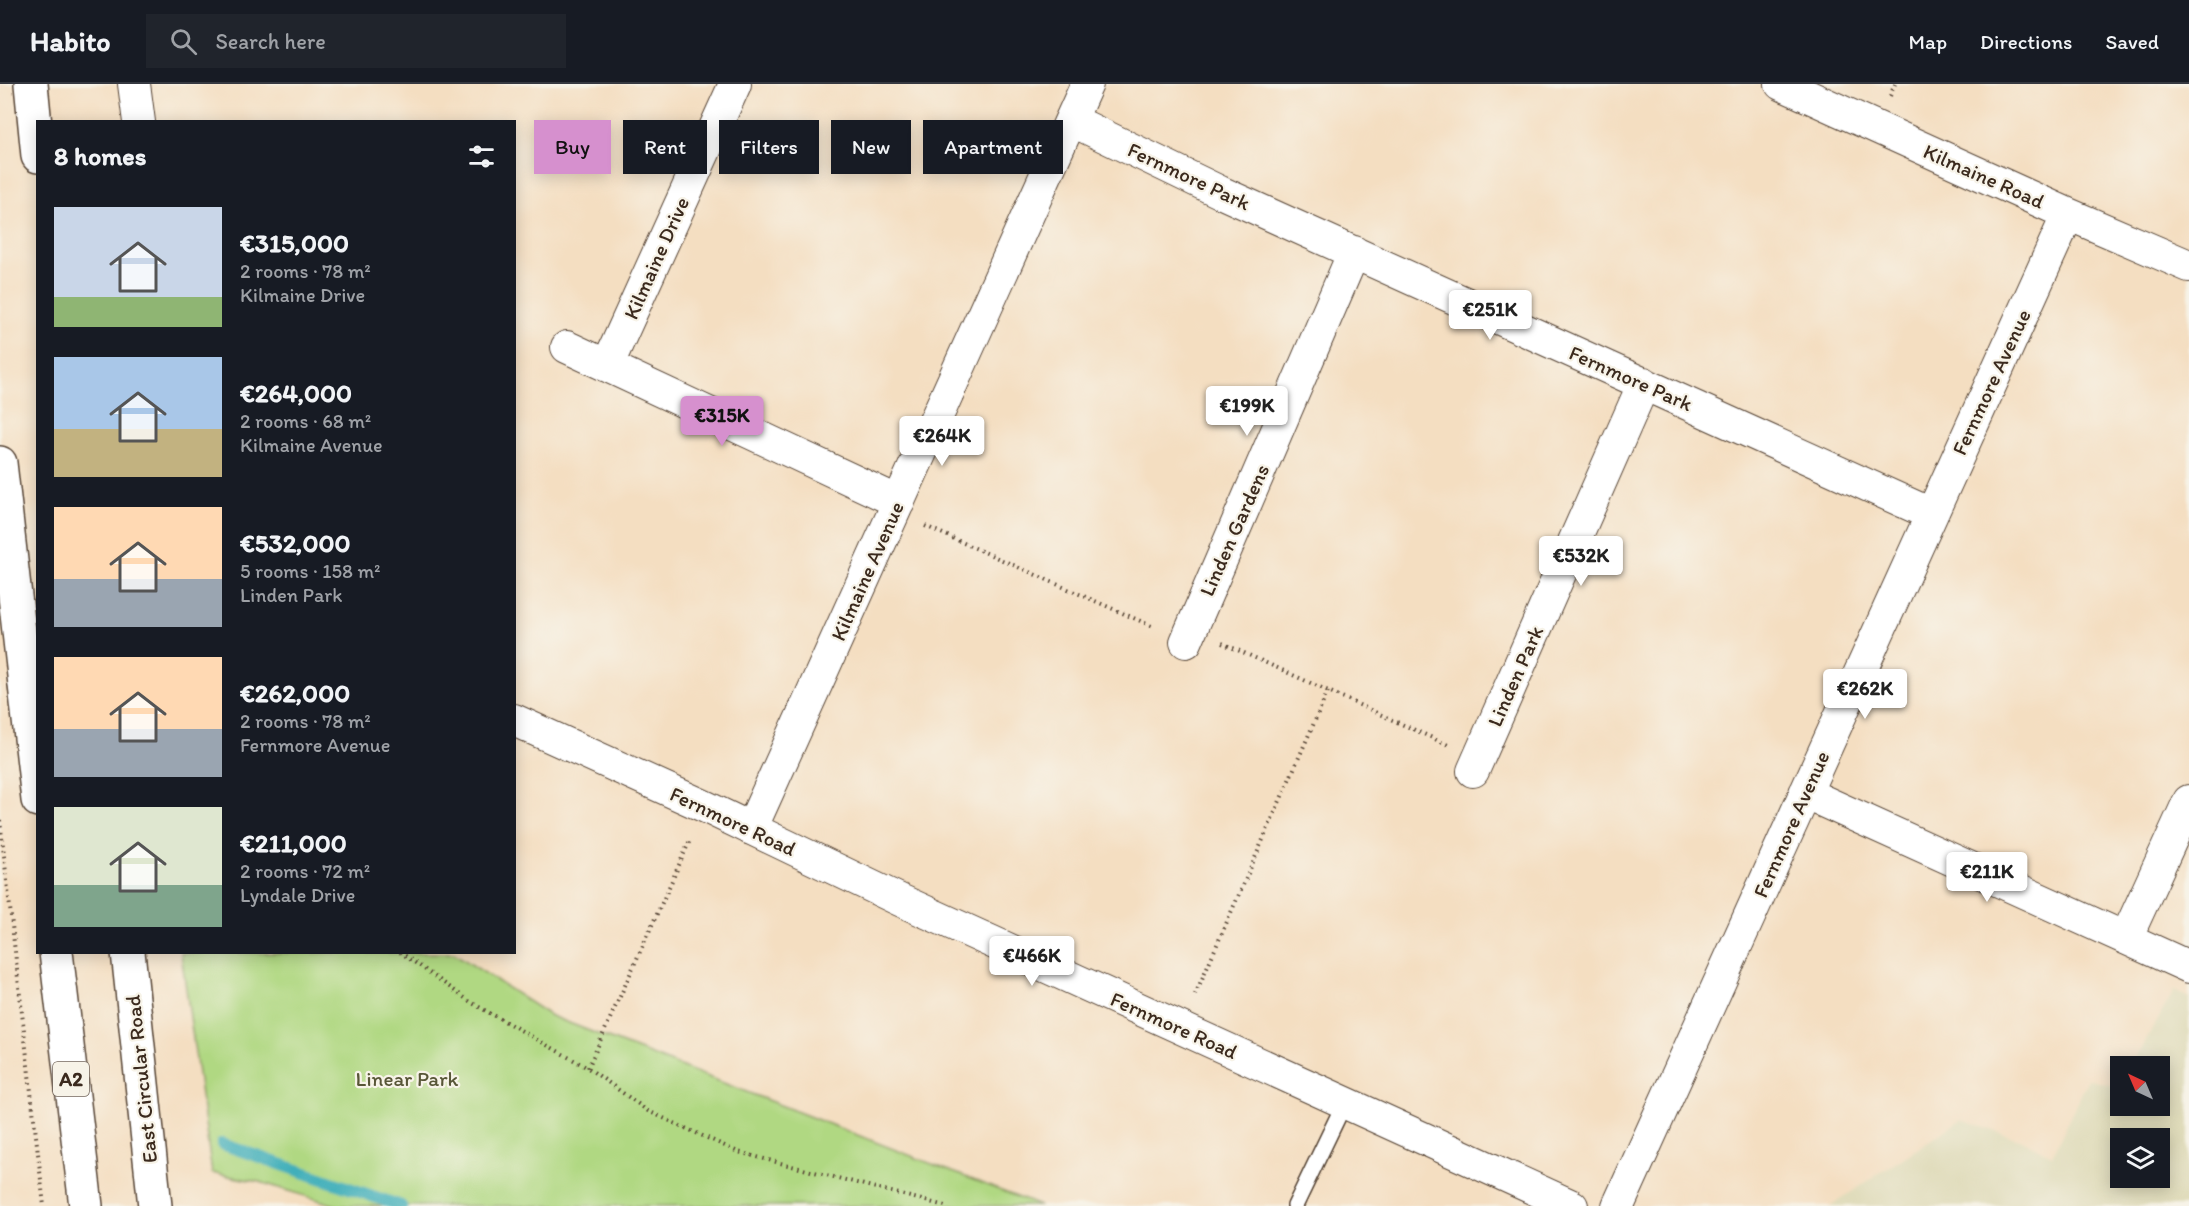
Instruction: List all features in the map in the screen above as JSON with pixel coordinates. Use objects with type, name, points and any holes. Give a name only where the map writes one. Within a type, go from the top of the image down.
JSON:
[{"type":"highway","points":[[31,84],[36,135]]},
{"type":"highway","points":[[0,462],[36,782]]},
{"type":"highway","name":"A2","points":[[56,954],[86,1206]]},
{"type":"highway","name":"East Circular Road","points":[[128,954],[155,1206]]},
{"type":"street","points":[[134,84],[139,120]]},
{"type":"street","name":"Kilmaine Drive","points":[[607,366],[735,84]]},
{"type":"street","name":"Kilmaine Avenue","points":[[751,829],[1087,84]]},
{"type":"street","name":"Kilmaine Road","points":[[1781,84],[2068,214],[2189,266]]},
{"type":"street","name":"Fernmore Park","points":[[1071,120],[1211,187],[1931,514]]},
{"type":"street","name":"Fernmore Avenue","points":[[1618,1206],[2068,214]]},
{"type":"street","name":"Linden Gardens","points":[[1189,635],[1354,252]]},
{"type":"street","points":[[567,347],[896,507]]},
{"type":"street","name":"Linden Park","points":[[1476,765],[1644,383]]},
{"type":"street","name":"Fernmore Road","points":[[516,721],[706,807],[891,896],[1572,1206]]},
{"type":"street","points":[[1805,793],[2189,967]]},
{"type":"street","points":[[2126,938],[2189,801]]},
{"type":"lane","points":[[1295,1206],[1345,1102]]},
{"type":"path","points":[[896,507],[1189,635],[1328,691],[1476,765]]},
{"type":"path","points":[[1181,1028],[1328,691]]},
{"type":"path","points":[[588,1068],[706,807]]},
{"type":"path","points":[[0,820],[44,1206]]},
{"type":"path","points":[[403,954],[472,1003],[588,1068],[648,1111],[738,1152],[945,1206]]},
{"type":"shaded area","points":[[2174,991],[2189,998],[2189,1206],[1830,1206],[1961,1120],[2019,1139],[2052,1156],[2088,1079],[2110,1085],[2110,1116],[2170,1116],[2170,1056],[2137,1056]]},
{"type":"green space","name":"Linear Park","points":[[181,954],[456,954],[551,1016],[1040,1206],[338,1206],[260,1182],[212,1173]]},
{"type":"waterway","points":[[222,1144],[401,1206]]}]
